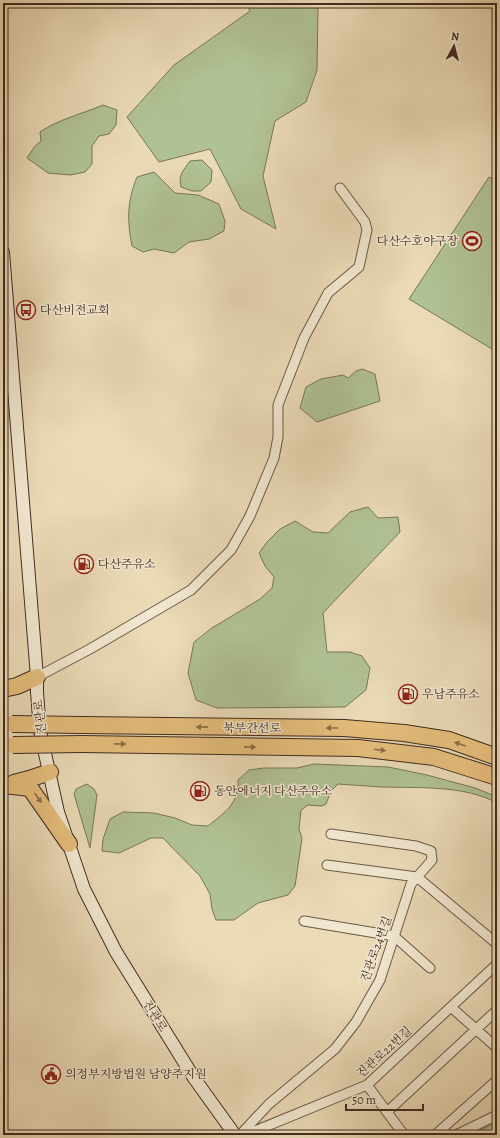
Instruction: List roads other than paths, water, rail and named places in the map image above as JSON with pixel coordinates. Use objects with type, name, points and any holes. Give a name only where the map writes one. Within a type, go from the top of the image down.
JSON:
[{"type":"highway","points":[[3,689],[17,686],[37,676]]},
{"type":"highway","name":"북부간선로","points":[[8,724],[344,728],[404,733],[449,740],[497,757]]},
{"type":"highway","name":"북부간선로","points":[[8,745],[81,744],[358,748],[434,757],[497,777]]},
{"type":"highway","points":[[4,785],[29,780],[50,772]]},
{"type":"highway","points":[[4,785],[30,788],[69,844]]},
{"type":"main road","name":"진관로","points":[[3,252],[37,676],[40,731],[58,812],[84,889],[116,952],[194,1078],[235,1135]]},
{"type":"street","points":[[37,676],[90,649],[191,590],[231,550],[250,516],[274,458],[278,437],[278,405],[304,338],[328,293],[359,267],[367,230],[365,222],[340,188]]},
{"type":"street","name":"진관로24번길","points":[[240,1135],[269,1104],[335,1049],[356,1022],[380,980],[410,884],[432,860],[431,851],[416,846],[331,834]]},
{"type":"street","points":[[327,865],[417,877],[497,944]]},
{"type":"street","points":[[304,921],[394,936],[430,968]]},
{"type":"street","name":"진관로22번길","points":[[245,1135],[367,1085],[497,964]]},
{"type":"street","points":[[451,1007],[497,1048]]},
{"type":"street","points":[[387,1112],[497,1010]]},
{"type":"street","points":[[436,1135],[497,1080]]},
{"type":"street","points":[[367,1085],[404,1135]]},
{"type":"street","points":[[456,1135],[497,1116]]},
{"type":"place","name":"다산수호야구장","points":[[472,241]]},
{"type":"place","name":"다산비전교회","points":[[26,310]]},
{"type":"place","name":"다산주유소","points":[[84,564]]},
{"type":"place","name":"우남주유소","points":[[408,694]]},
{"type":"place","name":"동안에너지 다산주유소","points":[[200,791]]},
{"type":"place","name":"의정부지방법원 남양주지원","points":[[51,1074]]}]
